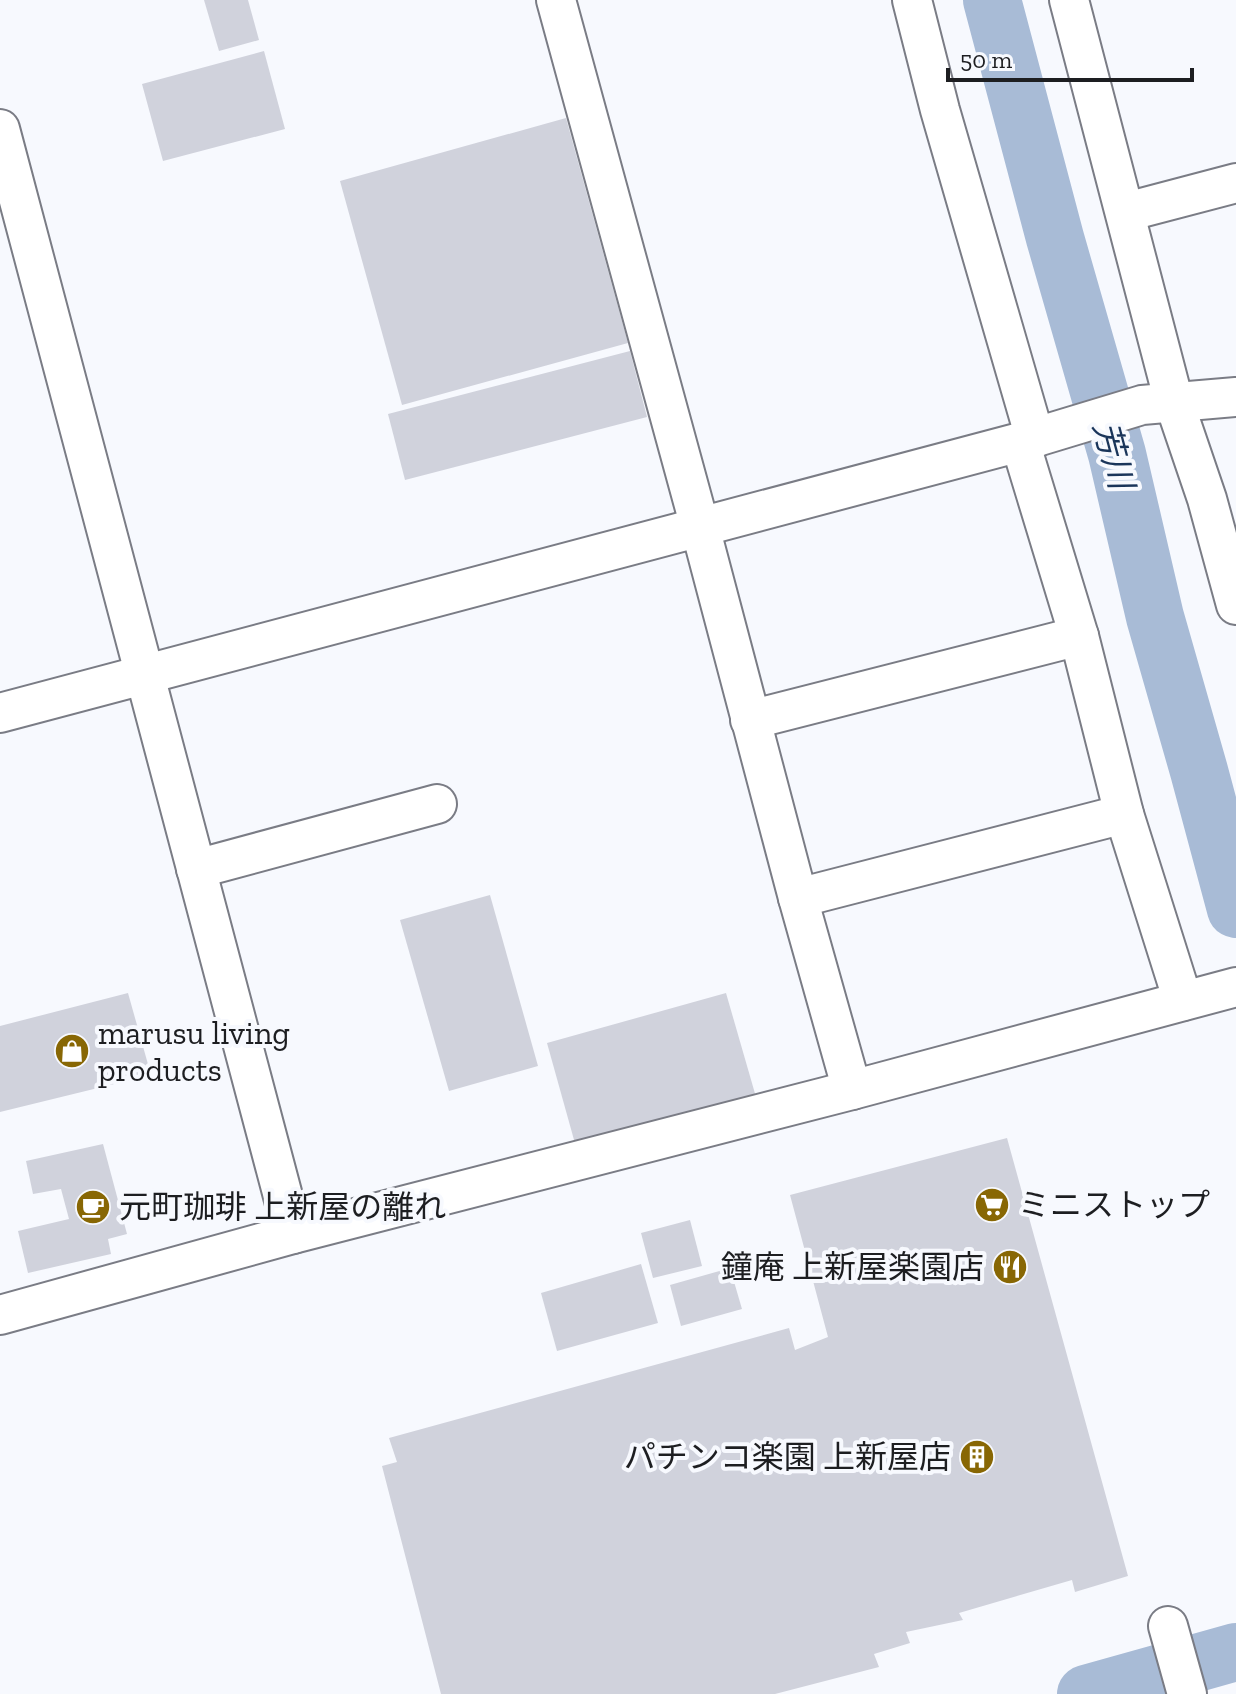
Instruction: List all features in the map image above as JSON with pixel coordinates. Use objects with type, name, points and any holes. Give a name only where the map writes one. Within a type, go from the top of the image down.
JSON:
[{"type":"street","points":[[556,0],[852,1090]]},
{"type":"street","points":[[0,1315],[293,1234],[1210,994],[1124,814],[1034,438],[940,110],[912,0]]},
{"type":"street","points":[[1069,0],[1126,212],[1158,403],[1207,499],[1236,605]]},
{"type":"street","points":[[0,129],[293,1234]]},
{"type":"street","points":[[1126,212],[1236,183]]},
{"type":"street","points":[[0,713],[1158,403],[1236,397]]},
{"type":"street","points":[[750,720],[1079,636]]},
{"type":"street","points":[[196,869],[437,804]]},
{"type":"street","points":[[798,898],[1124,814]]},
{"type":"street","points":[[1168,1626],[1187,1694]]},
{"type":"building","points":[[204,0],[248,0],[259,40],[219,51]]},
{"type":"building","points":[[264,51],[285,129],[163,161],[142,84]]},
{"type":"building","points":[[566,118],[628,343],[402,405],[340,181]]},
{"type":"building","points":[[630,351],[647,417],[405,480],[388,414]]},
{"type":"building","points":[[490,895],[538,1066],[449,1091],[400,920]]},
{"type":"building","name":"marusu living products","points":[[128,993],[151,1075],[0,1112],[0,1026]]},
{"type":"building","points":[[726,993],[756,1097],[576,1147],[547,1043]]},
{"type":"building","points":[[1007,1138],[1128,1576],[1075,1592],[1072,1580],[959,1613],[963,1620],[906,1632],[910,1643],[874,1654],[879,1667],[775,1694],[441,1694],[382,1466],[397,1462],[389,1438],[789,1328],[795,1350],[828,1337],[790,1195]]},
{"type":"building","name":"元町珈琲 上新屋の離れ","points":[[103,1144],[127,1234],[108,1239],[111,1254],[28,1273],[18,1231],[69,1219],[61,1189],[33,1194],[26,1161]]},
{"type":"building","points":[[690,1220],[702,1266],[653,1278],[641,1233]]},
{"type":"building","points":[[641,1264],[658,1323],[557,1351],[541,1293]]},
{"type":"building","points":[[730,1268],[742,1309],[681,1326],[670,1285]]},
{"type":"waterway","name":"芳川","points":[[992,0],[1055,238],[1117,454],[1155,617],[1236,909]]},
{"type":"waterway","points":[[1086,1694],[1236,1652]]},
{"type":"place","name":"marusu living products","points":[[72,1051]]},
{"type":"place","name":"ミニストップ","points":[[992,1205]]},
{"type":"place","name":"元町珈琲 上新屋の離れ","points":[[93,1207]]},
{"type":"place","name":"鐘庵 上新屋楽園店","points":[[1010,1267]]},
{"type":"place","name":"パチンコ楽園 上新屋店","points":[[977,1457]]}]
